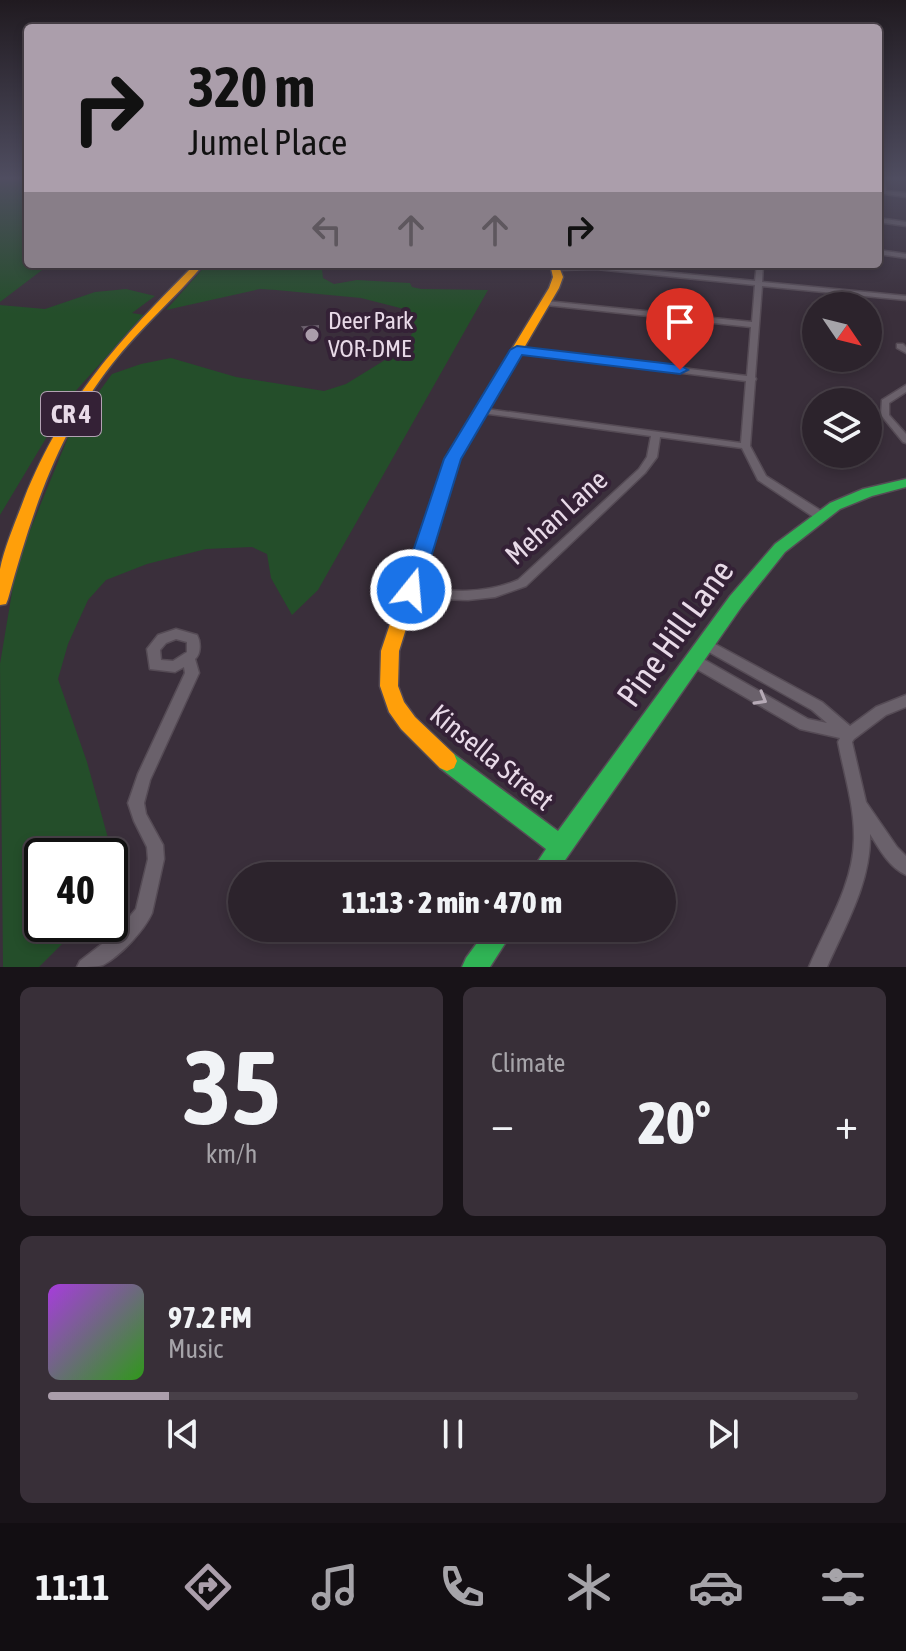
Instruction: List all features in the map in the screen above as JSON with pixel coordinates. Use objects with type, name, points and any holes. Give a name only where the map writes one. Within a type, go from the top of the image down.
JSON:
[{"type":"street","points":[[882,253],[906,256]]},
{"type":"street","name":"CR 4","points":[[0,599],[42,474],[65,424],[112,359],[196,268]]},
{"type":"street","name":"Kinsella Street","points":[[556,268],[557,282],[546,303],[452,459],[390,651],[387,680],[395,705],[429,745],[561,847]]},
{"type":"street","points":[[606,268],[906,298]]},
{"type":"street","points":[[760,268],[745,446],[753,467],[762,478],[776,491],[819,515]]},
{"type":"street","points":[[546,303],[755,325]]},
{"type":"street","points":[[517,350],[752,379]]},
{"type":"street","points":[[906,388],[885,402],[885,415],[906,440]]},
{"type":"street","points":[[482,410],[745,446]]},
{"type":"street","name":"Mehan Lane","points":[[411,590],[464,598],[507,591],[522,583],[642,471],[652,457],[656,434]]},
{"type":"street","name":"Pine Hill Lane","points":[[550,862],[762,563],[819,515],[866,492],[906,483]]},
{"type":"street","points":[[704,643],[817,706],[849,734]]},
{"type":"street","points":[[86,967],[121,940],[143,913],[156,859],[155,845],[136,803],[143,779],[192,673],[189,659]]},
{"type":"street","points":[[693,660],[805,725],[849,734]]},
{"type":"street","points":[[818,967],[856,875],[862,843],[860,804],[845,742],[849,734],[881,711],[906,701]]},
{"type":"street","points":[[860,804],[891,853],[906,867]]},
{"type":"street","points":[[475,967],[493,942]]},
{"type":"green space","points":[[0,223],[24,223],[24,268],[45,268],[0,302]]},
{"type":"green space","points":[[203,268],[322,269],[323,278],[334,284],[357,280],[410,283],[412,287],[421,289],[488,290],[318,590],[292,615],[271,578],[267,554],[252,547],[206,549],[147,564],[106,580],[88,600],[68,644],[58,679],[87,762],[108,838],[24,838],[24,942],[64,942],[39,967],[3,967],[0,664],[17,562],[71,430],[112,374],[141,364],[171,358],[236,377],[324,391],[346,384],[385,360],[406,344],[414,330],[408,310],[361,298],[260,289],[166,310]]},
{"type":"green space","points":[[126,289],[155,296],[132,313],[144,315],[72,395],[0,515],[0,305],[45,309],[95,292]]},
{"type":"building","points":[[318,326],[318,329],[308,332],[303,327]]},
{"type":"traffic: fast","points":[[550,862],[736,601],[780,548],[835,506],[868,492],[906,483]]},
{"type":"traffic: fast","points":[[447,761],[561,847]]},
{"type":"traffic: fast","points":[[475,967],[493,942]]},
{"type":"traffic: slow","points":[[0,599],[27,511],[64,428],[97,376],[121,346],[196,268]]},
{"type":"traffic: slow","points":[[447,761],[408,723],[396,706],[389,686],[390,651],[452,459],[554,288],[558,277],[555,268]]},
{"type":"place","name":"Deer Park VOR-DME","points":[[312,335]]},
{"type":"route","points":[[411,590],[452,459],[517,350],[680,370]]}]
